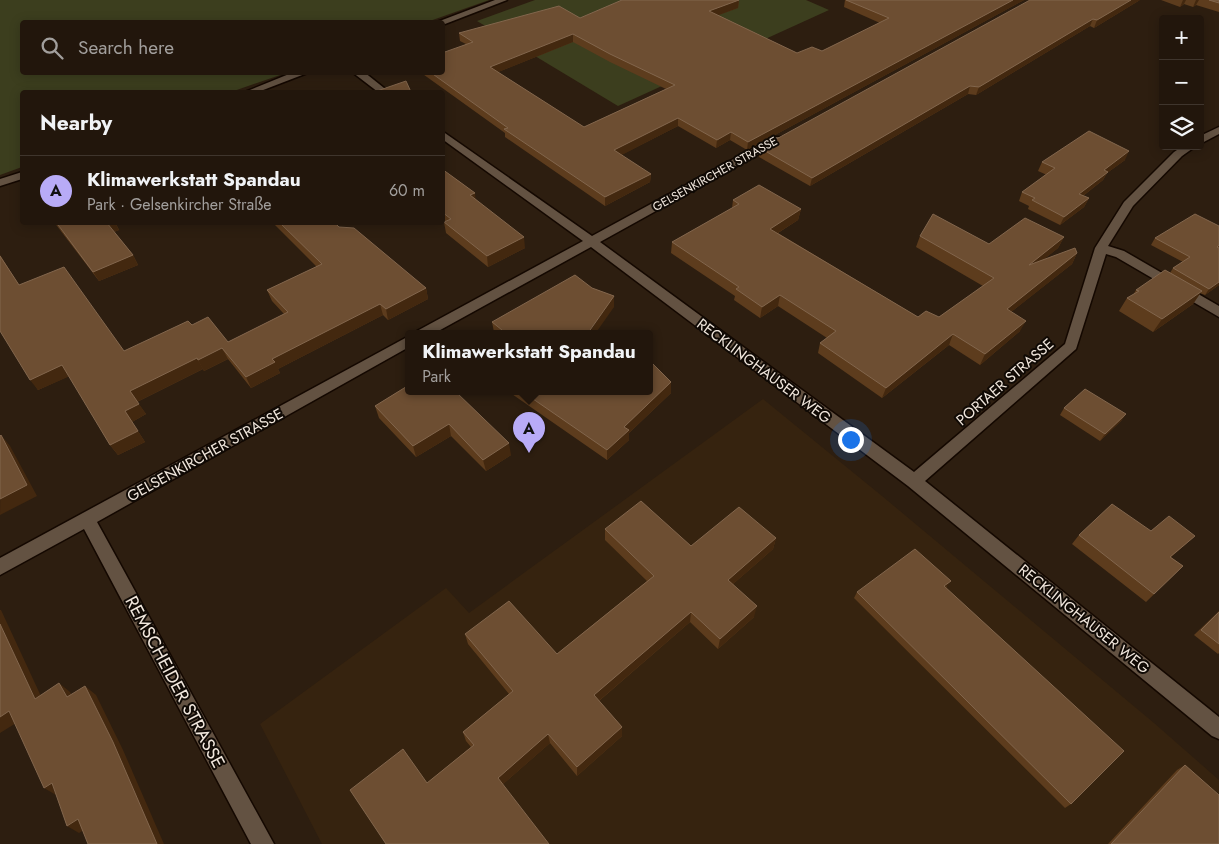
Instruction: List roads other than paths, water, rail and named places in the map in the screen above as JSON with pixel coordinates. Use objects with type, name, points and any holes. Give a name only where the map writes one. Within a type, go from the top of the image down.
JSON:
[{"type":"street","points":[[445,21],[503,0]]},
{"type":"street","points":[[256,90],[297,75]]},
{"type":"street","points":[[361,75],[381,90]]},
{"type":"street","points":[[1204,139],[1219,130]]},
{"type":"street","name":"RECKLINGHAUSER WEG","points":[[445,136],[591,241],[914,481],[1219,729]]},
{"type":"street","name":"GELSENKIRCHER STRASSE","points":[[429,330],[784,136]]},
{"type":"street","name":"PORTAER STRASSE","points":[[914,481],[1071,346],[1101,248],[1128,204],[1178,154],[1184,150]]},
{"type":"street","points":[[0,184],[20,176]]},
{"type":"street","points":[[1101,248],[1120,254],[1219,312]]},
{"type":"street","name":"GELSENKIRCHER STRASSE","points":[[0,568],[405,344]]},
{"type":"street","name":"REMSCHEIDER STRASSE","points":[[87,519],[263,844]]},
{"type":"place","name":"Klimawerkstatt Spandau","points":[[529,453]]}]
